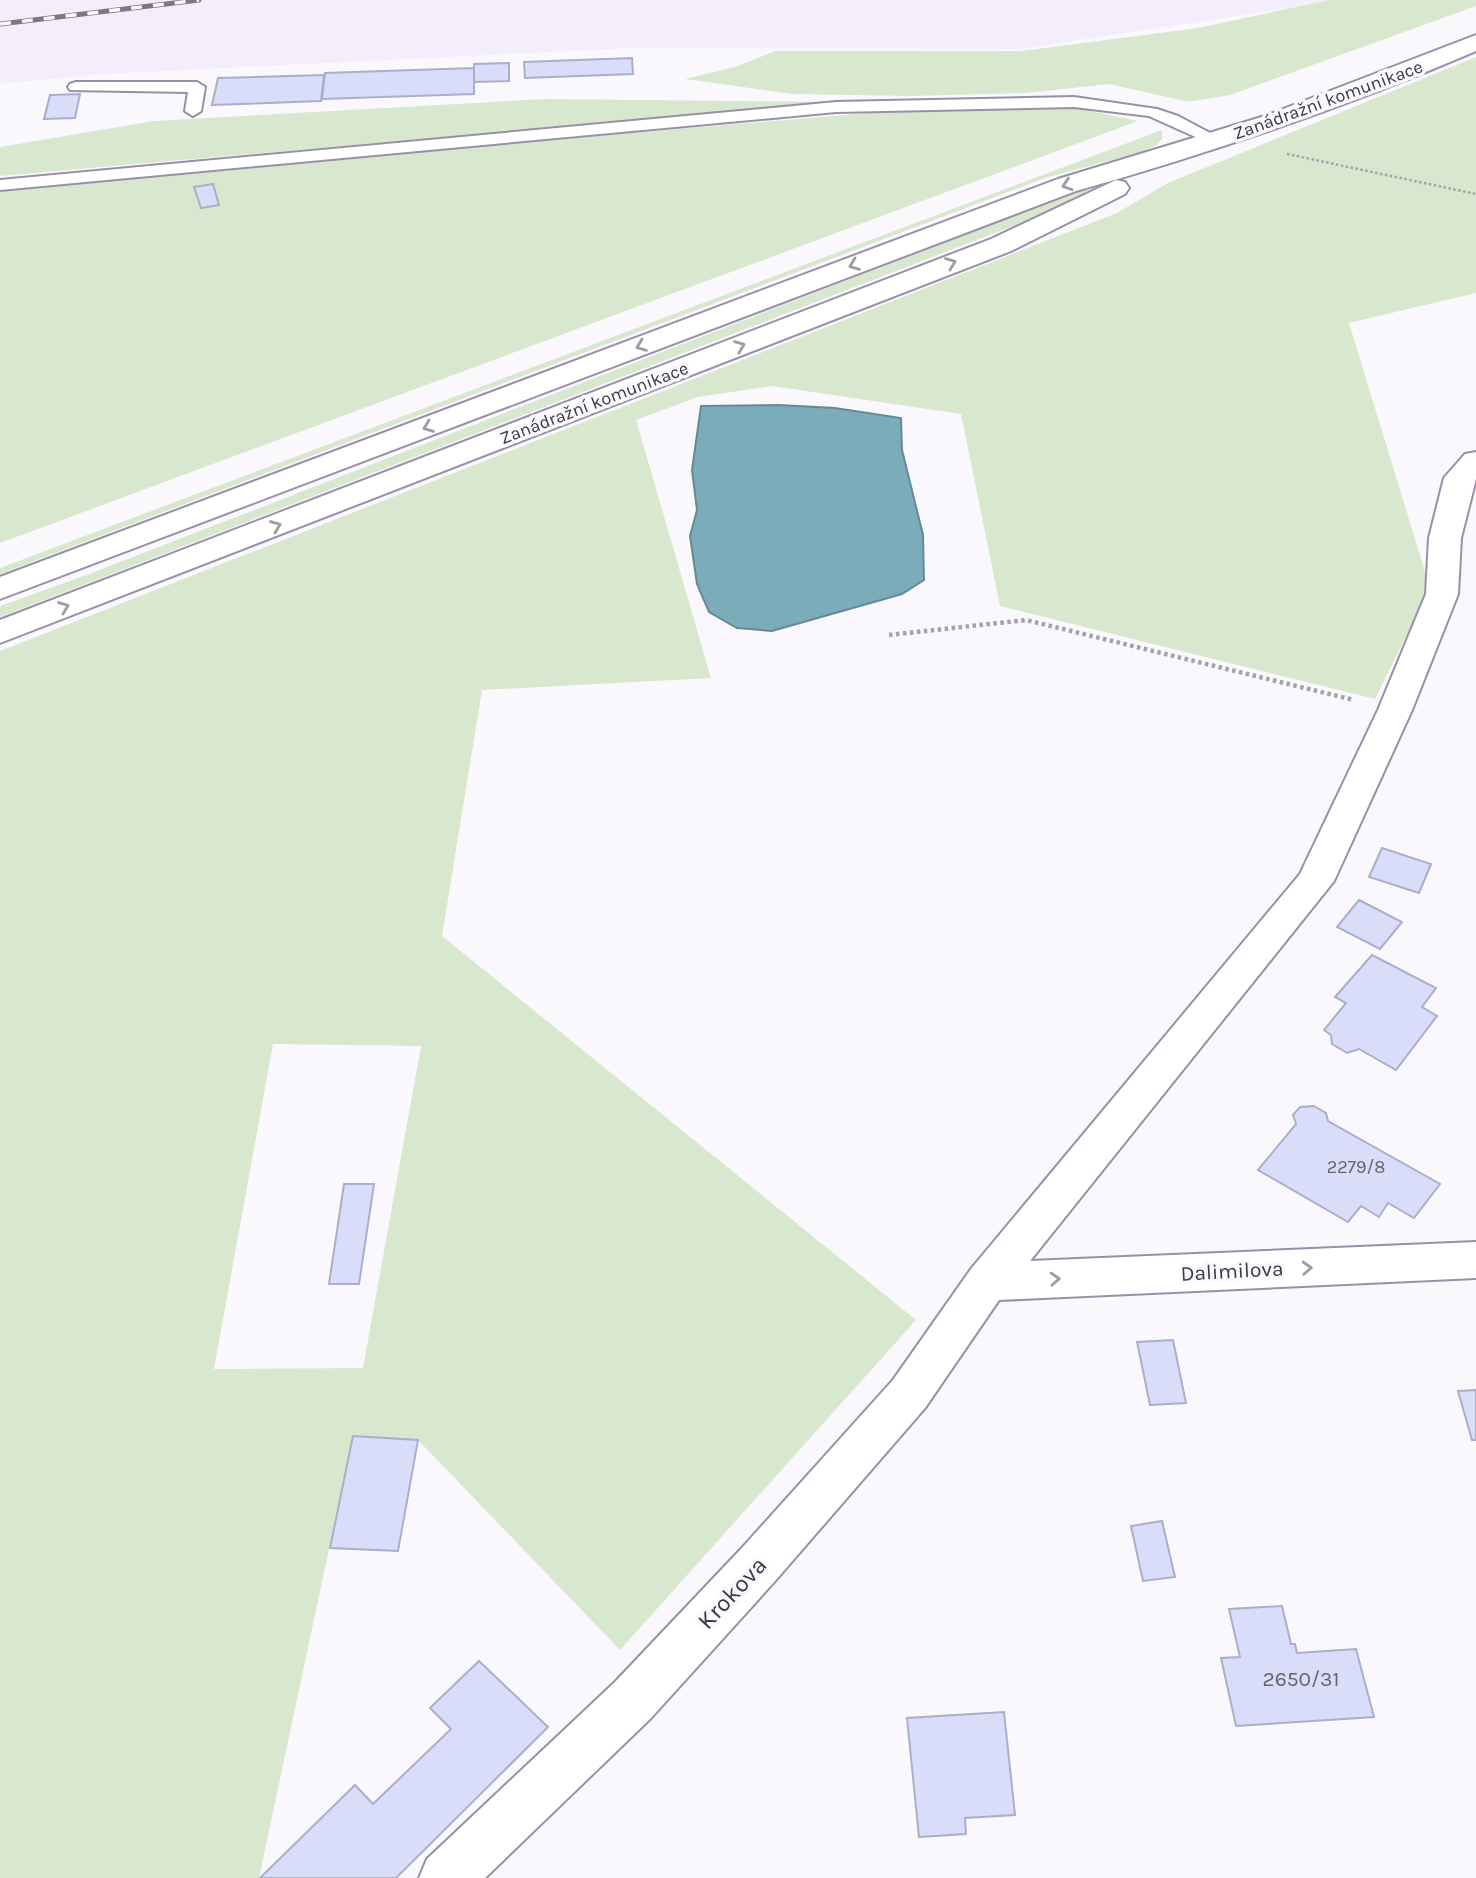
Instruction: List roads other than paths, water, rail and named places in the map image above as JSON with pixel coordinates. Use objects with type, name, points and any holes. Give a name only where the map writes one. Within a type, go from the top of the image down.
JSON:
[{"type":"main road","name":"Zanádražní komunikace","points":[[0,589],[1067,185],[1180,154],[1413,70],[1476,42]]},
{"type":"main road","name":"Zanádražní komunikace","points":[[0,632],[1000,244],[1084,206],[1180,154]]},
{"type":"main road","name":"Krokova","points":[[446,1878],[633,1700],[758,1565],[909,1394],[987,1282],[1315,881],[1395,710],[1441,594],[1445,538],[1460,478],[1476,460]]},
{"type":"main road","name":"Dalimilova","points":[[987,1282],[1476,1260]]},
{"type":"lane","points":[[76,87],[197,87],[193,111]]},
{"type":"lane","points":[[0,185],[836,107],[1004,102],[1099,104],[1161,115],[1217,141]]},
{"type":"water","points":[[779,405],[835,408],[901,418],[902,450],[923,535],[924,580],[902,594],[772,631],[737,628],[709,612],[697,584],[690,536],[697,510],[692,470],[701,406]]},
{"type":"railway","points":[[0,24],[199,0]]}]
